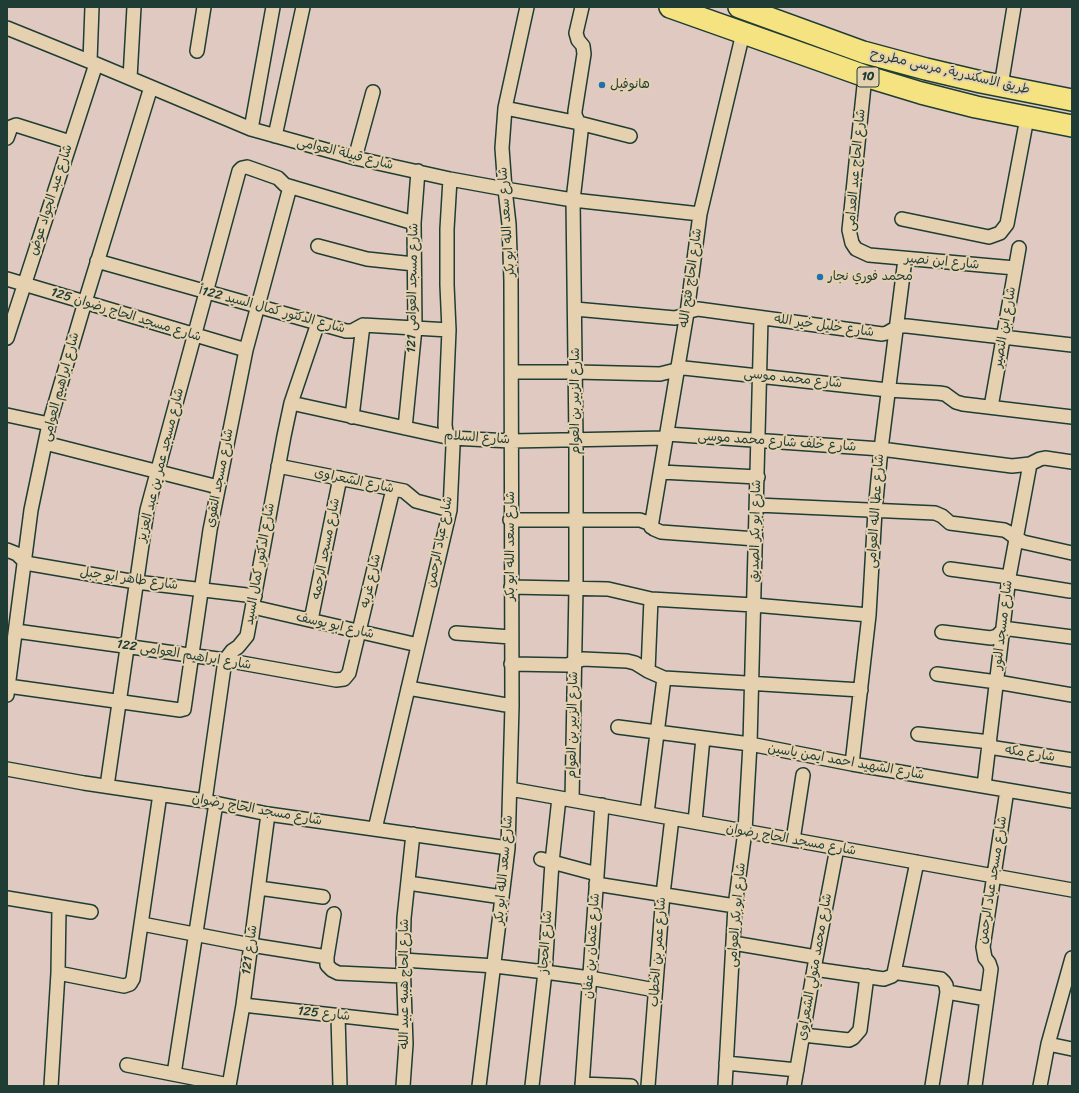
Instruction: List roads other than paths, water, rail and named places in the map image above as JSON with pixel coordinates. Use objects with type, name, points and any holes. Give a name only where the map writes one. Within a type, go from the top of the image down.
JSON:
[{"type":"main road","name":"طريق الاسكندرية, مرسى مطروح","points":[[670,7],[865,76],[921,93],[976,107],[1072,126]]},
{"type":"main road","name":"طريق الاسكندرية, مرسى مطروح","points":[[739,7],[863,52],[926,69],[991,84],[1072,100]]},
{"type":"main road","points":[[921,93],[926,69]]},
{"type":"main road","points":[[976,107],[991,84]]},
{"type":"street","name":"شارع عبد الجواد عوض","points":[[7,338],[70,142],[93,62],[92,7]]},
{"type":"street","points":[[130,78],[134,7]]},
{"type":"street","points":[[197,51],[204,7]]},
{"type":"street","points":[[251,129],[273,7]]},
{"type":"street","points":[[275,136],[303,7]]},
{"type":"street","name":"شارع سعد الله ابو بكر","points":[[479,1086],[508,848],[510,789],[512,706],[510,520],[512,372],[509,224],[502,148],[505,108],[527,7]]},
{"type":"street","name":"شارع الزبير بن العوام","points":[[572,800],[576,588],[576,372],[573,200],[581,132],[575,111],[584,50],[576,33],[582,7]]},
{"type":"street","points":[[991,84],[1014,7]]},
{"type":"street","name":"شارع قبيلة العوامى","points":[[7,28],[93,62],[251,129],[355,158],[450,179],[505,189],[573,200],[700,214]]},
{"type":"street","name":"شارع الحاج فتح الله","points":[[651,527],[687,313],[700,214],[743,33]]},
{"type":"street","name":"شارع الحاج عبد العدامى","points":[[865,76],[849,230],[852,243],[856,249],[869,256]]},
{"type":"street","name":"شارع ابراهيم العوامى","points":[[8,691],[31,510],[49,424],[84,302],[151,87]]},
{"type":"street","points":[[355,158],[374,92]]},
{"type":"street","points":[[505,108],[579,123],[630,136]]},
{"type":"street","points":[[902,219],[989,237],[1000,233],[1007,224],[1027,118]]},
{"type":"street","points":[[7,138],[12,127],[16,125],[70,142]]},
{"type":"street","name":"شارع مسجد عمر بن عبد العزيز","points":[[107,786],[147,510],[238,173],[242,168],[247,167],[275,176],[285,185],[290,186]]},
{"type":"street","name":"شارع مسجد العوامى 121","points":[[405,428],[415,328],[414,223],[418,172]]},
{"type":"street","name":"شارع عباد الرحمن","points":[[375,829],[450,510],[454,446],[446,432],[445,425],[449,330],[447,236],[450,179]]},
{"type":"street","points":[[290,186],[414,223]]},
{"type":"street","name":"شارع مسجد التقوى","points":[[119,702],[182,710],[184,708],[210,530],[218,487],[246,350],[290,186]]},
{"type":"street","points":[[318,246],[367,259],[414,264]]},
{"type":"street","name":"شارع ابن النصير","points":[[991,407],[1018,248]]},
{"type":"street","name":"شارع ابن نصير","points":[[869,256],[1015,268]]},
{"type":"street","name":"شارع عطا الله العوامى","points":[[852,764],[869,615],[875,511],[881,449],[905,258]]},
{"type":"street","name":"شارع الدكتور كمال السيد 122أ","points":[[97,261],[350,332],[362,325],[449,330]]},
{"type":"street","name":"شارع مسجد الحاج رضوان 125","points":[[7,279],[246,350]]},
{"type":"street","name":"شارع خليل خير الله","points":[[575,309],[675,318],[698,309],[882,334],[903,326],[908,326],[1072,345]]},
{"type":"street","name":"شارع ابو بكر الصديق","points":[[750,744],[761,318]]},
{"type":"street","name":"شارع الدكتور كمال السيد","points":[[225,660],[232,651],[245,640],[248,632],[291,403],[318,323]]},
{"type":"street","points":[[352,417],[362,325]]},
{"type":"street","name":"شارع محمد موسى","points":[[512,372],[660,374],[684,368],[888,390],[939,393],[963,404],[1072,417]]},
{"type":"street","name":"شارع السلام","points":[[291,403],[450,438],[511,441],[666,436]]},
{"type":"street","points":[[7,415],[49,424]]},
{"type":"street","name":"شارع خلف شارع محمد موسى","points":[[666,436],[758,440],[881,449],[1012,466],[1030,464],[1045,458],[1072,462]]},
{"type":"street","points":[[45,444],[218,487]]},
{"type":"street","name":"شارع مسجد النور","points":[[984,786],[1008,579],[1030,464]]},
{"type":"street","name":"شارع الشعراوى","points":[[278,466],[407,492],[416,501],[450,510]]},
{"type":"street","points":[[660,472],[758,477]]},
{"type":"street","name":"شارع مسجد الرحمه","points":[[311,620],[340,478]]},
{"type":"street","name":"شارع غربه","points":[[349,673],[393,489]]},
{"type":"street","points":[[757,505],[935,513],[942,516],[950,523],[1004,530],[1023,542],[1072,553]]},
{"type":"street","points":[[510,520],[640,520],[648,523],[651,527],[661,532],[756,539]]},
{"type":"street","name":"شارع طاهر ابو جبل","points":[[7,550],[17,554],[25,562],[31,564],[136,582],[201,590],[254,602]]},
{"type":"street","points":[[950,569],[1070,591]]},
{"type":"street","points":[[511,588],[608,589],[635,596],[651,598],[869,615]]},
{"type":"street","points":[[648,671],[651,598]]},
{"type":"street","name":"شارع ابو يوسف","points":[[254,602],[311,620],[418,645]]},
{"type":"street","points":[[942,632],[991,638],[997,636],[1003,630],[1010,629],[1072,637]]},
{"type":"street","name":"شارع ابراهيم العوامى 122","points":[[16,631],[225,660],[336,680],[344,679],[349,673]]},
{"type":"street","points":[[456,633],[511,637]]},
{"type":"street","points":[[511,664],[567,665],[583,659],[627,662],[635,663],[664,678],[861,690]]},
{"type":"street","points":[[174,1074],[195,934],[211,802],[225,660]]},
{"type":"street","points":[[938,674],[997,682],[1072,695]]},
{"type":"street","points":[[648,813],[664,678]]},
{"type":"street","points":[[408,688],[512,706]]},
{"type":"street","points":[[8,691],[119,702]]},
{"type":"street","name":"شارع الشهيد احمد ايمن ياسين","points":[[618,727],[750,744],[852,764],[1072,801]]},
{"type":"street","name":"شارع مكه","points":[[918,734],[1072,760]]},
{"type":"street","points":[[695,822],[703,738]]},
{"type":"street","name":"شارع ابو بكر العوامى","points":[[725,1086],[735,906],[745,832],[750,744]]},
{"type":"street","name":"شارع مسجد الحاج رضوان","points":[[7,769],[211,802],[268,814],[508,848]]},
{"type":"street","points":[[793,840],[803,775]]},
{"type":"street","name":"شارع مسجد الحاج رضوان","points":[[510,789],[1072,890]]},
{"type":"street","name":"شارع مسجد عباد الرحمن","points":[[975,1086],[991,969],[985,958],[982,947],[1007,790]]},
{"type":"street","points":[[58,973],[117,986],[130,984],[133,979],[160,794]]},
{"type":"street","name":"شارع الحجاز","points":[[532,1086],[545,972],[547,861],[559,798]]},
{"type":"street","name":"شارع عثمان بن عفان","points":[[582,1085],[602,805]]},
{"type":"street","name":"شارع 121","points":[[229,1085],[243,1005],[268,814]]},
{"type":"street","name":"شارع عمر بن الخطاب","points":[[648,1086],[663,894],[672,818]]},
{"type":"street","name":"شارع الحاج هيبه عبيد الله","points":[[403,1086],[406,1044],[403,976],[404,918],[413,834]]},
{"type":"street","name":"شارع محمد متولي الشعراوى","points":[[794,1086],[815,963],[837,848]]},
{"type":"street","points":[[547,861],[597,879],[663,894],[735,906]]},
{"type":"street","points":[[733,944],[867,976],[884,979],[888,978],[894,973],[916,862]]},
{"type":"street","points":[[408,883],[502,897]]},
{"type":"street","points":[[259,888],[324,897]]},
{"type":"street","points":[[7,898],[59,908],[91,912]]},
{"type":"street","points":[[51,1086],[58,973],[59,908]]},
{"type":"street","points":[[334,914],[327,957],[327,965],[332,970],[338,973],[403,976]]},
{"type":"street","points":[[142,924],[251,945],[327,957]]},
{"type":"street","points":[[1040,1086],[1048,1044],[1070,972],[1072,958]]},
{"type":"street","points":[[403,960],[494,966],[545,972],[590,978],[655,990]]},
{"type":"street","points":[[894,973],[941,979],[946,985],[932,1086]]},
{"type":"street","points":[[803,1035],[849,1040],[854,1038],[860,1030],[867,976]]},
{"type":"street","points":[[946,992],[987,999]]},
{"type":"street","name":"شارع 125","points":[[243,1005],[405,1023]]},
{"type":"street","points":[[338,1016],[340,1086]]},
{"type":"street","points":[[1048,1044],[1072,1049]]},
{"type":"street","points":[[726,1064],[797,1070]]},
{"type":"street","points":[[127,1065],[229,1085]]},
{"type":"street","points":[[582,1085],[631,1086]]},
{"type":"place","name":"هانوفيل","points":[[602,85]]},
{"type":"place","name":"محمد فوري نجار","points":[[820,277]]}]
